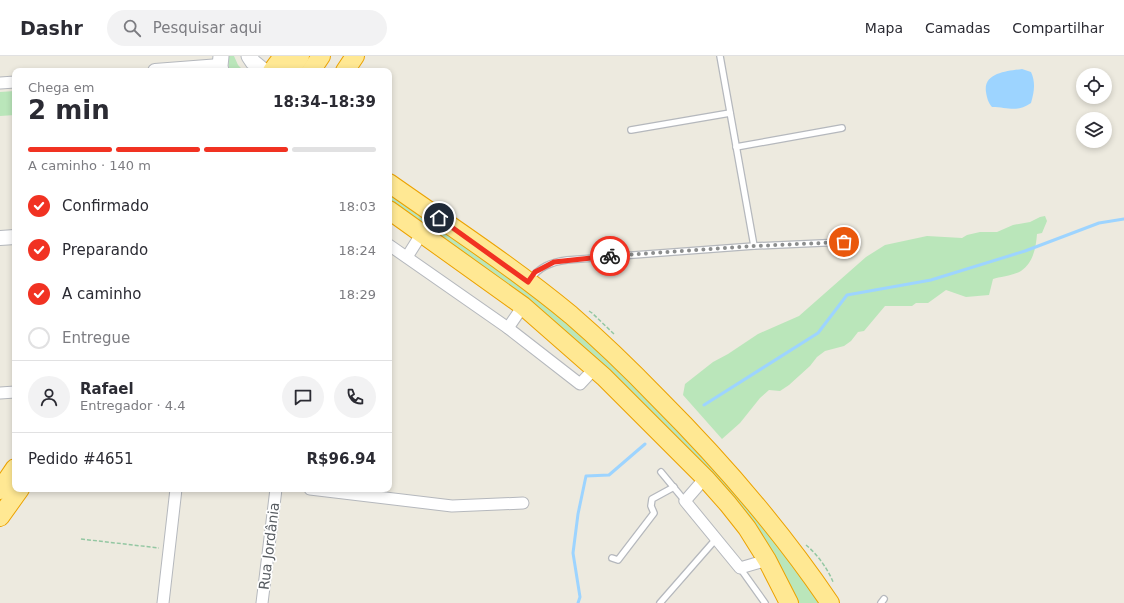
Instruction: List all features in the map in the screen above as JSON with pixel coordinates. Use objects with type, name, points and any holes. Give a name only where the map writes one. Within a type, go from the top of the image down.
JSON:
[{"type":"highway","points":[[313,68],[321,56]]},
{"type":"highway","points":[[348,68],[355,56]]},
{"type":"highway","points":[[279,68],[291,63]]},
{"type":"highway","points":[[392,185],[528,282],[571,315],[634,373],[689,429],[750,498],[811,576],[830,603]]},
{"type":"highway","points":[[392,212],[523,306],[594,369],[705,478],[747,528],[767,560],[789,603]]},
{"type":"highway","points":[[0,490],[12,472]]},
{"type":"highway","points":[[0,517],[18,492]]},
{"type":"main road","points":[[249,56],[253,62],[260,68]]},
{"type":"street","points":[[194,68],[220,66]]},
{"type":"street","points":[[0,83],[12,82]]},
{"type":"street","points":[[407,257],[422,233]]},
{"type":"street","points":[[0,238],[12,237]]},
{"type":"street","points":[[392,247],[508,328],[580,384],[594,369]]},
{"type":"street","points":[[508,328],[523,306]]},
{"type":"street","points":[[0,393],[12,392]]},
{"type":"street","points":[[705,478],[685,501],[740,568],[767,560]]},
{"type":"street","points":[[163,603],[176,492]]},
{"type":"street","name":"Rua Jordânia","points":[[262,603],[276,492]]},
{"type":"street","points":[[335,492],[452,506],[523,503]]},
{"type":"lane","points":[[720,56],[754,246]]},
{"type":"lane","points":[[631,130],[730,113]]},
{"type":"lane","points":[[736,147],[842,128]]},
{"type":"lane","points":[[528,282],[535,272],[554,262],[754,246],[844,242]]},
{"type":"lane","points":[[661,472],[685,501]]},
{"type":"lane","points":[[612,558],[618,560],[654,513],[651,506],[652,499],[674,487]]},
{"type":"lane","points":[[660,603],[716,539]]},
{"type":"lane","points":[[740,568],[765,603]]},
{"type":"path","points":[[81,539],[169,549]]},
{"type":"green space","points":[[228,56],[234,56],[241,68],[229,68]]},
{"type":"green space","points":[[12,91],[12,115],[0,116],[0,92]]},
{"type":"green space","points":[[392,195],[486,260],[543,303],[586,338],[650,398],[764,524],[821,603],[795,603],[696,461],[392,208]]},
{"type":"green space","points":[[1045,216],[1047,221],[1042,233],[1037,234],[1035,250],[1028,264],[1021,271],[993,279],[989,295],[966,297],[946,290],[928,303],[916,303],[912,306],[885,306],[864,331],[858,332],[851,341],[844,346],[825,351],[789,385],[780,391],[769,390],[760,398],[740,423],[722,439],[683,395],[685,384],[713,362],[758,334],[799,316],[866,257],[885,245],[927,236],[962,238],[967,235],[980,232],[997,232],[1013,225],[1030,222]]},
{"type":"water","points":[[1022,69],[1031,72],[1033,76],[1034,88],[1031,103],[1016,109],[992,107],[986,92],[986,85],[989,80],[993,76],[1004,72]]},
{"type":"waterway","points":[[704,405],[818,333],[847,295],[931,280],[1025,251],[1099,223],[1124,219]]},
{"type":"waterway","points":[[578,603],[580,597],[573,553],[578,514],[586,476],[609,475],[645,444]]},
{"type":"way so far","points":[[610,256],[754,246],[844,242]]},
{"type":"route","points":[[439,218],[476,243],[528,282],[535,272],[554,262],[610,256]]}]
